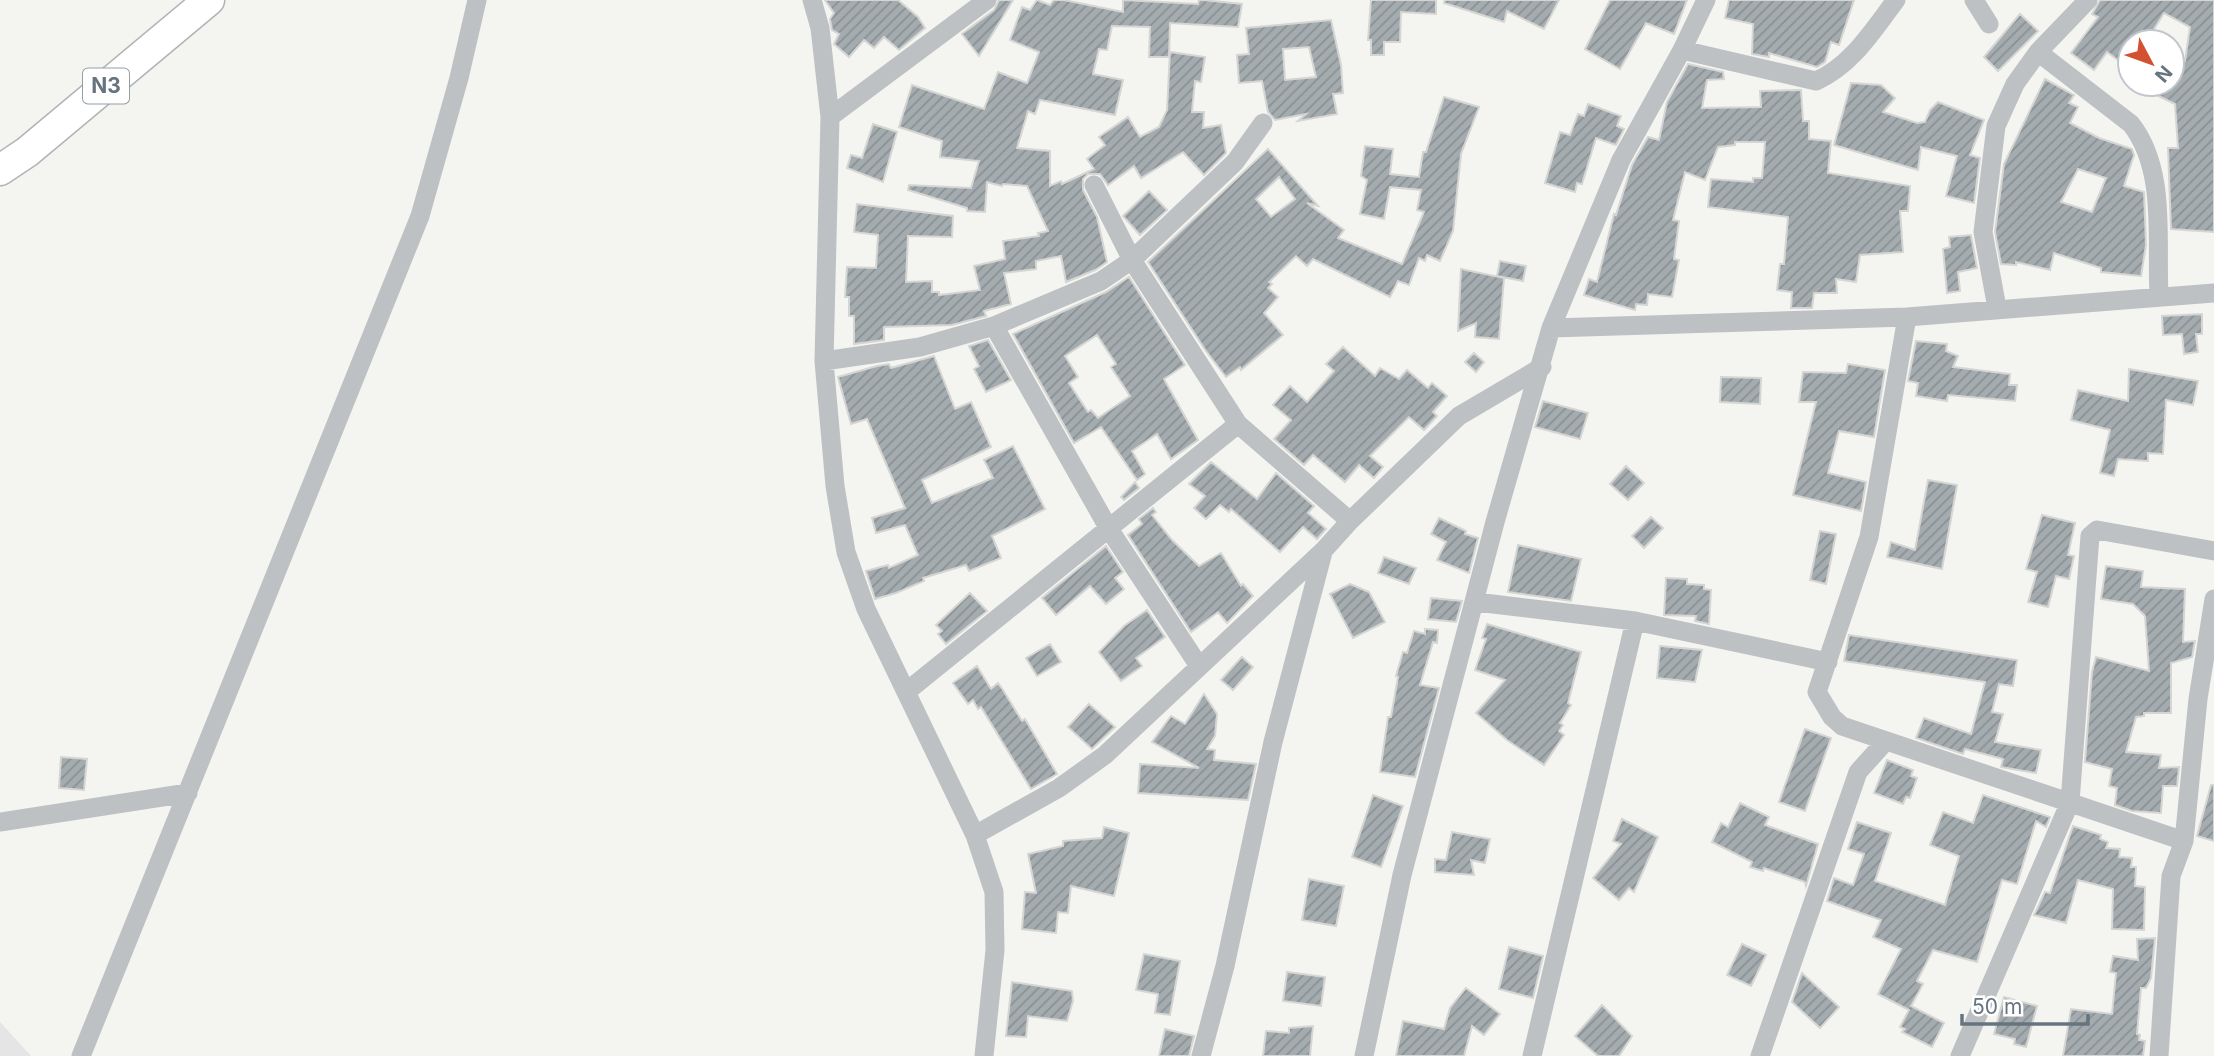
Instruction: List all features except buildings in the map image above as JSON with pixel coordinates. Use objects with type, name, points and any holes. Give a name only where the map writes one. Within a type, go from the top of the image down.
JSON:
[{"type":"highway","name":"N3","points":[[2,163],[27,152],[209,0]]},
{"type":"street","points":[[81,1056],[420,216],[459,78],[477,0]]},
{"type":"street","points":[[812,0],[820,27],[830,117],[824,362],[835,486],[846,552],[866,609],[975,835],[994,892],[995,950],[984,1056]]},
{"type":"street","points":[[830,117],[987,0]]},
{"type":"street","points":[[1364,1056],[1402,875],[1476,602],[1494,522],[1542,367],[1551,328],[1621,160],[1682,50],[1706,0]]},
{"type":"street","points":[[1682,50],[1816,81],[1834,73],[1854,54],[1896,0]]},
{"type":"street","points":[[1974,0],[1989,24]]},
{"type":"street","points":[[1997,308],[1983,232],[1996,125],[2015,84],[2038,52],[2088,0]]},
{"type":"street","points":[[2038,52],[2131,124],[2142,138],[2153,173],[2158,205],[2156,241],[2159,295]]},
{"type":"street","points":[[824,362],[907,350],[994,326],[1090,286],[1132,261],[1235,162],[1263,123]]},
{"type":"street","points":[[1094,185],[1117,225],[1132,261],[1238,424],[1350,521]]},
{"type":"street","points":[[1551,328],[1907,317],[2159,295],[2214,293]]},
{"type":"street","points":[[1907,317],[1870,537],[1817,692],[1832,717],[1842,726],[2184,841]]},
{"type":"street","points":[[994,326],[1109,529],[1199,666]]},
{"type":"street","points":[[975,835],[1059,788],[1105,755],[1323,551],[1350,521],[1459,416],[1542,367]]},
{"type":"street","points":[[906,692],[1238,424]]},
{"type":"street","points":[[1960,1056],[2070,802],[2090,536],[2097,530],[2214,551]]},
{"type":"street","points":[[1201,1056],[1224,966],[1273,742],[1323,551]]},
{"type":"street","points":[[2159,1056],[2171,876],[2184,841],[2199,699],[2214,599]]},
{"type":"street","points":[[1476,602],[1635,621],[1828,662]]},
{"type":"street","points":[[1532,1056],[1635,621]]},
{"type":"street","points":[[1759,1056],[1858,772],[1885,742]]},
{"type":"street","points":[[0,822],[188,793]]},
{"type":"shaded area","points":[[0,1022],[31,1056],[0,1056]]}]
